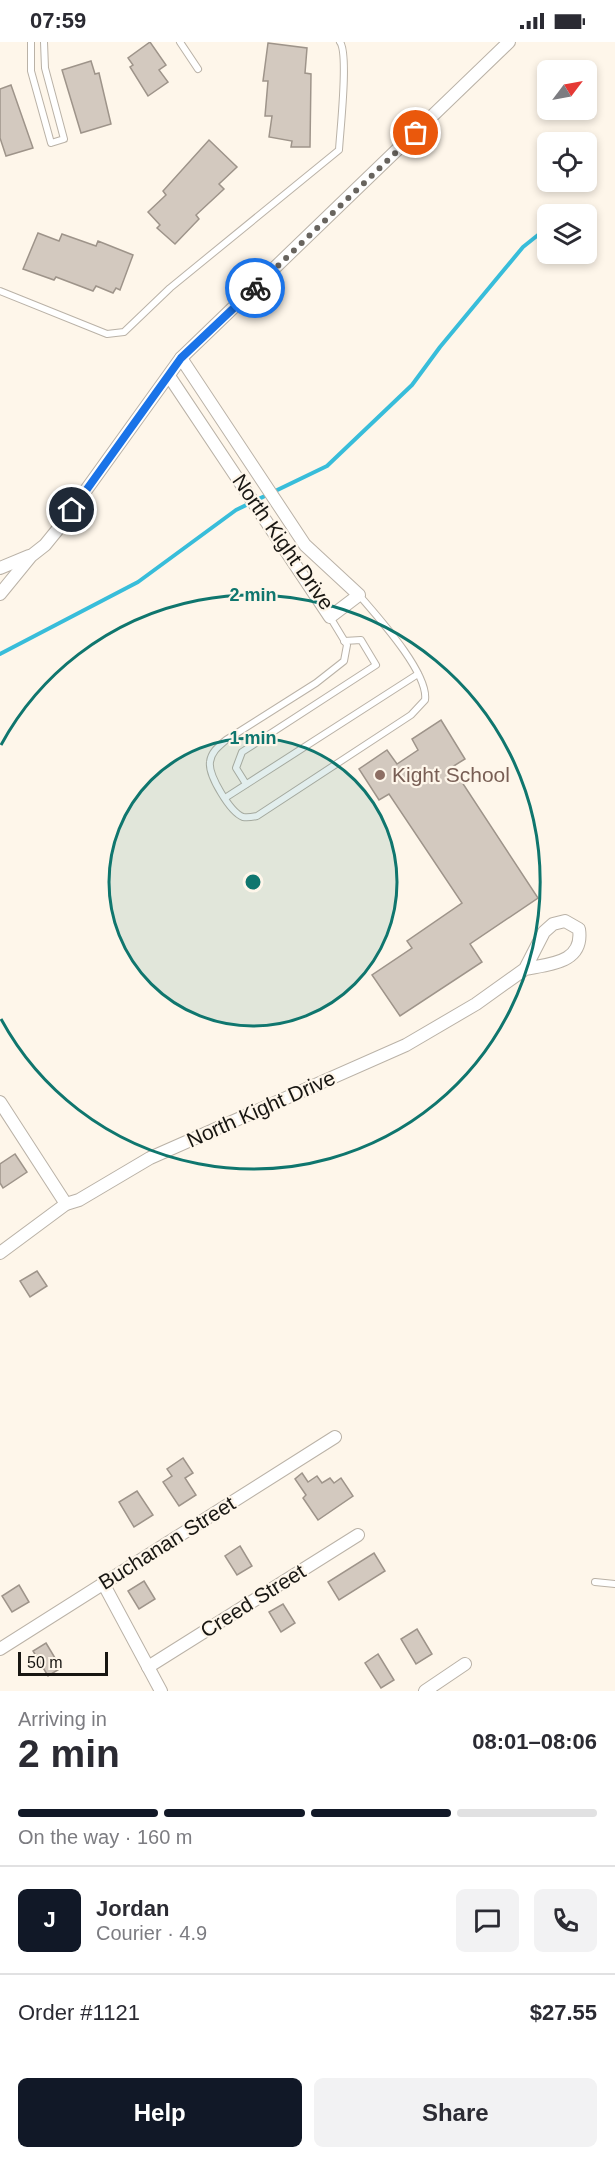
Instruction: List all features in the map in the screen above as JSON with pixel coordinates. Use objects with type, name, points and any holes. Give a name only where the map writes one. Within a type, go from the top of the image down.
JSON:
[{"type":"street","points":[[0,568],[31,555],[45,545],[181,358],[509,42]]},
{"type":"street","name":"North Kight Drive","points":[[169,375],[330,617],[359,595],[305,545],[181,358]]},
{"type":"street","points":[[0,594],[31,555]]},
{"type":"street","name":"North Kight Drive","points":[[0,1253],[66,1204],[79,1200],[150,1158],[406,1045],[477,1004],[525,969],[565,962],[577,951],[580,940],[579,929],[565,921],[552,924],[544,932],[525,969]]},
{"type":"street","points":[[0,1102],[66,1204]]},
{"type":"street","name":"Buchanan Street","points":[[0,1649],[335,1437]]},
{"type":"street","name":"Creed Street","points":[[148,1666],[358,1535]]},
{"type":"street","points":[[103,1583],[161,1691]]},
{"type":"street","points":[[425,1691],[465,1664]]},
{"type":"lane","points":[[32,42],[31,71],[51,143],[64,139],[45,68],[44,42]]},
{"type":"lane","points":[[180,42],[198,69]]},
{"type":"lane","points":[[0,291],[107,334],[124,332],[170,288],[339,150],[344,67],[343,45],[340,42]]},
{"type":"lane","points":[[31,71],[45,68]]},
{"type":"lane","points":[[330,617],[344,641],[347,652],[344,661],[336,669],[226,740],[216,749],[210,760],[210,771],[225,798],[242,817],[257,816],[420,708],[426,693],[418,674],[397,642],[359,595]]},
{"type":"lane","points":[[246,784],[236,768],[237,759],[242,752],[376,665],[361,640],[344,641]]},
{"type":"lane","points":[[225,798],[418,674]]},
{"type":"lane","points":[[595,1582],[615,1584]]},
{"type":"building","points":[[150,42],[166,65],[159,70],[168,82],[148,96],[130,67],[133,65],[128,58]]},
{"type":"building","points":[[268,43],[307,48],[305,73],[311,74],[310,147],[291,147],[292,141],[269,137],[272,116],[265,116],[268,81],[263,81]]},
{"type":"building","points":[[91,61],[95,74],[99,73],[111,124],[81,133],[62,70]]},
{"type":"building","points":[[11,85],[33,148],[6,156],[0,138],[0,89]]},
{"type":"building","points":[[209,140],[237,167],[219,184],[224,189],[196,215],[199,219],[175,244],[157,228],[160,225],[148,212],[166,195],[163,191]]},
{"type":"building","points":[[38,233],[59,241],[62,234],[96,246],[98,241],[133,255],[120,290],[116,288],[113,293],[96,286],[93,291],[56,277],[54,280],[23,269]]},
{"type":"building","points":[[441,720],[465,759],[452,767],[538,898],[470,944],[482,962],[400,1016],[372,975],[412,948],[407,941],[462,903],[389,794],[379,800],[359,769],[387,750],[397,764],[418,750],[412,739]]},
{"type":"building","points":[[15,1154],[27,1172],[3,1188],[0,1183],[0,1164]]},
{"type":"building","points":[[37,1271],[47,1286],[30,1297],[20,1281]]},
{"type":"building","points":[[183,1458],[193,1473],[185,1478],[196,1495],[179,1506],[163,1482],[172,1476],[167,1469]]},
{"type":"building","points":[[302,1473],[308,1482],[317,1476],[322,1483],[330,1478],[334,1483],[341,1478],[353,1496],[318,1520],[303,1498],[306,1495],[295,1479]]},
{"type":"building","points":[[137,1491],[153,1515],[134,1527],[119,1502]]},
{"type":"building","points":[[240,1546],[252,1566],[237,1575],[225,1556]]},
{"type":"building","points":[[374,1553],[385,1571],[339,1600],[328,1582]]},
{"type":"building","points":[[144,1581],[155,1599],[139,1609],[128,1591]]},
{"type":"building","points":[[19,1585],[29,1602],[12,1612],[2,1596]]},
{"type":"building","points":[[283,1604],[295,1623],[281,1632],[269,1612]]},
{"type":"building","points":[[417,1629],[432,1654],[416,1664],[401,1639]]},
{"type":"building","points":[[46,1643],[61,1668],[48,1676],[33,1651]]},
{"type":"building","points":[[378,1654],[394,1680],[381,1688],[365,1663]]},
{"type":"waterway","points":[[0,654],[138,582],[236,510],[327,466],[412,385],[440,347],[523,247],[537,236]]},
{"type":"way so far","points":[[255,288],[416,133]]},
{"type":"place","name":"Kight School","points":[[380,775]]},
{"type":"route","points":[[72,510],[181,358],[255,288]]}]
